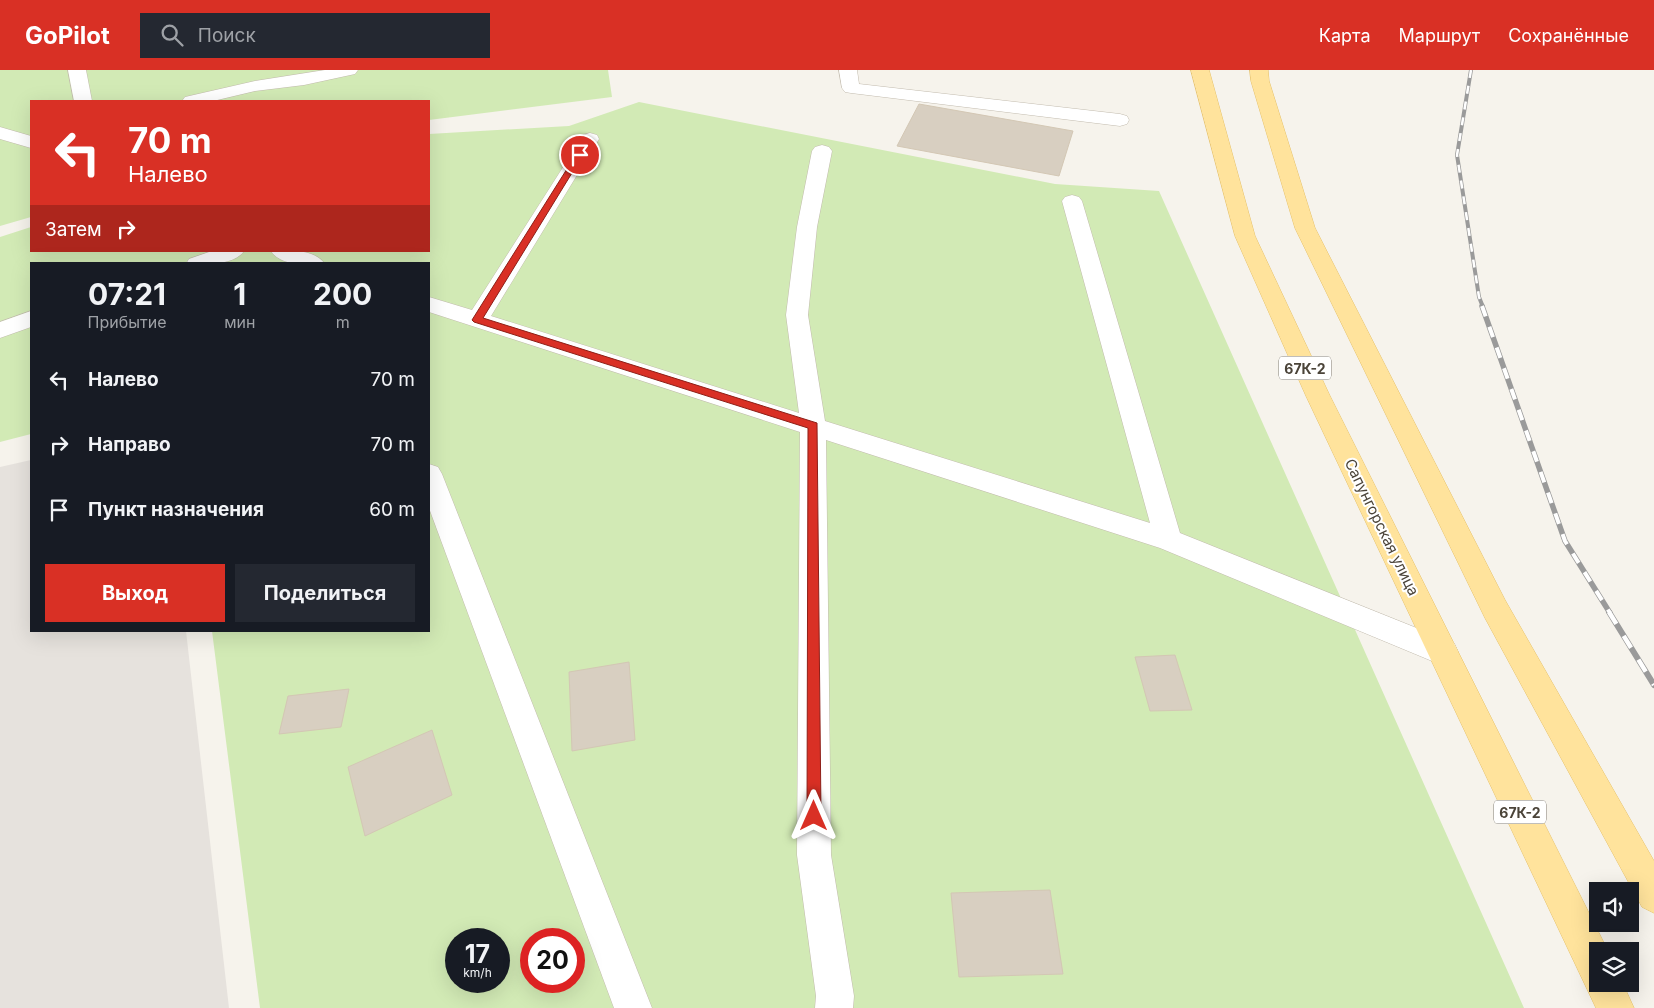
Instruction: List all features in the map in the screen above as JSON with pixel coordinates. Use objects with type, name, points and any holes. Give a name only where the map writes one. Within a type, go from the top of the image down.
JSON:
[{"type":"main road","name":"Сапунгорская улица","points":[[1200,70],[1245,236],[1318,396],[1589,953]]},
{"type":"main road","points":[[1259,70],[1260,81],[1305,228],[1495,609],[1654,895]]},
{"type":"main road","points":[[1608,992],[1616,1008]]},
{"type":"lane","points":[[77,70],[83,100]]},
{"type":"lane","points":[[195,100],[255,86],[304,80],[349,70]]},
{"type":"lane","points":[[848,70],[851,88],[1120,120]]},
{"type":"lane","points":[[0,133],[30,142]]},
{"type":"lane","points":[[477,320],[590,138]]},
{"type":"lane","points":[[822,151],[807,227],[797,315],[814,426],[814,855],[835,996],[834,1008]]},
{"type":"lane","points":[[1072,201],[1168,540]]},
{"type":"lane","points":[[203,262],[231,252]]},
{"type":"lane","points":[[284,252],[309,262]]},
{"type":"lane","points":[[430,304],[1168,540],[1442,652]]},
{"type":"lane","points":[[0,330],[30,319]]},
{"type":"lane","points":[[430,477],[633,1008]]},
{"type":"shaded area","points":[[30,460],[30,632],[186,632],[229,1008],[0,1008],[0,467]]},
{"type":"green space","points":[[0,70],[608,70],[612,97],[430,120],[430,100],[30,100],[30,217],[0,226]]},
{"type":"green space","points":[[639,102],[1055,184],[1159,191],[1524,1008],[260,1008],[212,632],[430,632],[430,262],[30,262],[30,434],[0,442],[0,237],[30,227],[30,252],[430,252],[430,134],[569,126]]},
{"type":"building","points":[[919,104],[1073,131],[1059,176],[897,146]]},
{"type":"building","points":[[1175,655],[1192,710],[1150,711],[1135,657]]},
{"type":"building","points":[[629,662],[635,740],[572,751],[569,672]]},
{"type":"building","points":[[349,689],[341,727],[279,734],[288,696]]},
{"type":"building","points":[[432,730],[452,795],[365,836],[348,767]]},
{"type":"building","points":[[1050,890],[1063,974],[959,977],[951,893]]},
{"type":"railway","points":[[1471,70],[1457,155],[1479,297],[1483,307]]},
{"type":"railway","points":[[1482,306],[1565,541],[1610,613]]},
{"type":"railway","points":[[1609,612],[1654,685]]},
{"type":"route","points":[[580,155],[477,320],[814,426],[814,816]]}]
